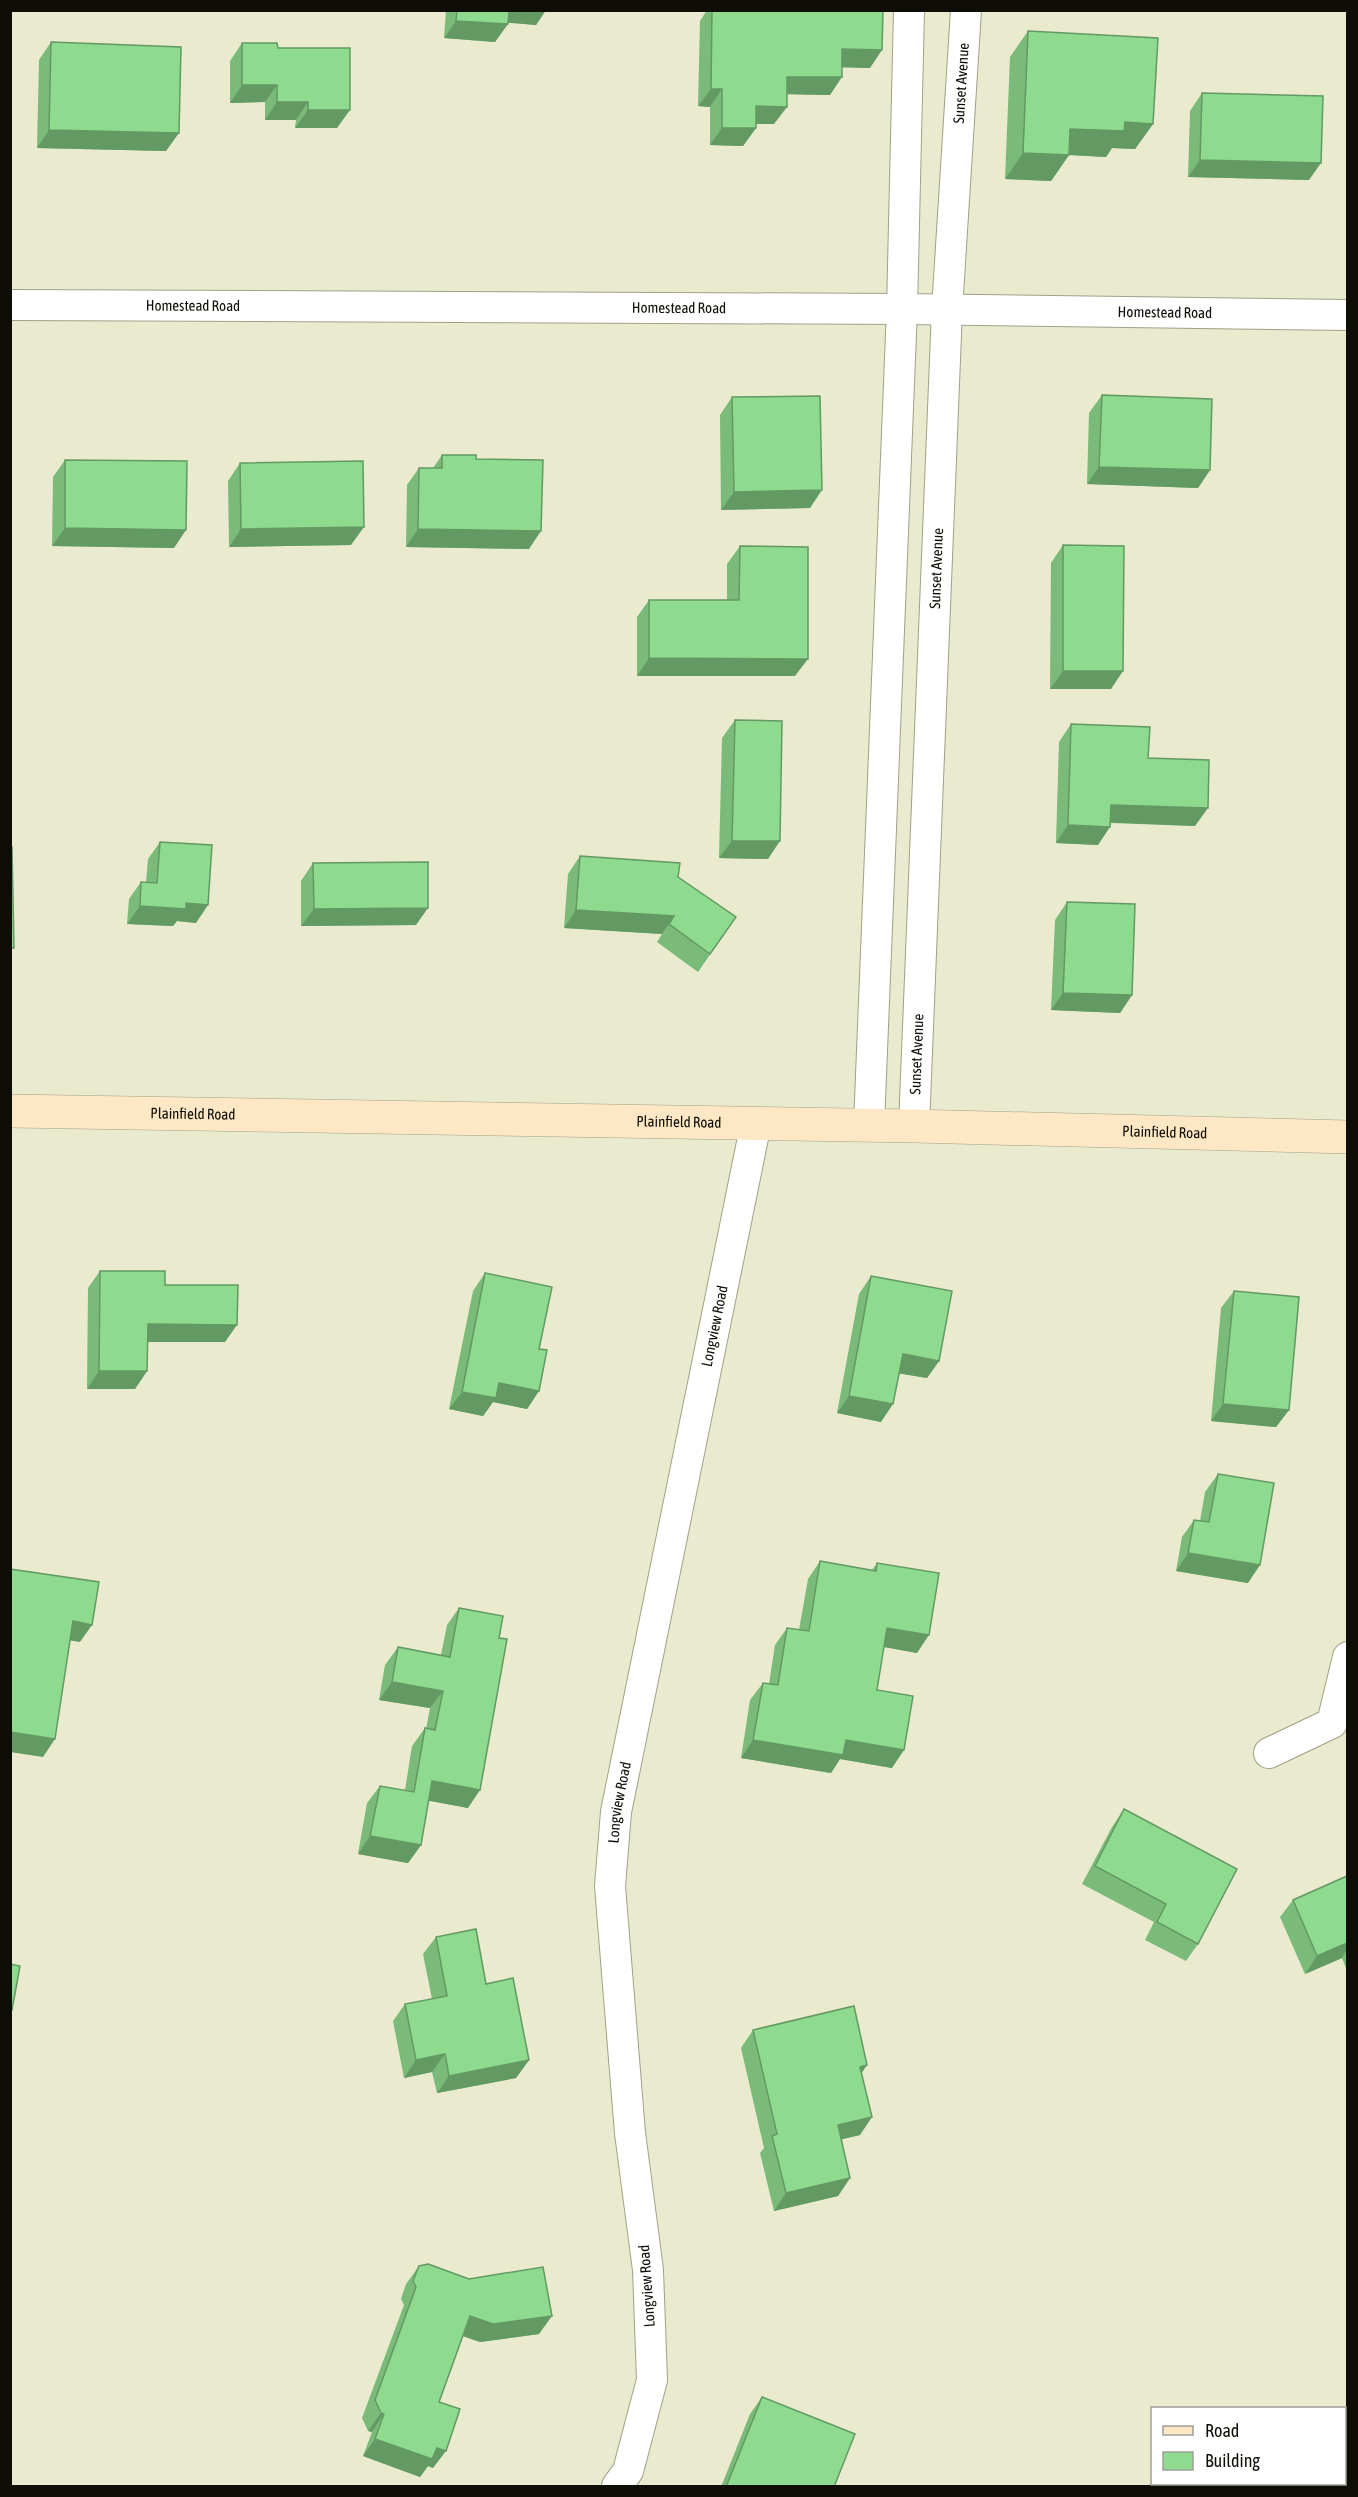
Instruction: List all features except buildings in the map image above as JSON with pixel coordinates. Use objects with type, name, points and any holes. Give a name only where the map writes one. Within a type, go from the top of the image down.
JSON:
[{"type":"street","points":[[869,1125],[902,309],[909,10]]},
{"type":"street","name":"Sunset Avenue","points":[[914,1126],[947,310],[966,10]]},
{"type":"street","name":"Homestead Road","points":[[10,305],[902,309],[1347,315]]},
{"type":"street","name":"Plainfield Road","points":[[10,1111],[869,1125],[1347,1137]]},
{"type":"street","name":"Longview Road","points":[[617,2487],[628,2471],[652,2380],[648,2270],[630,2133],[610,1887],[616,1812],[756,1124]]},
{"type":"street","points":[[1269,1753],[1332,1723],[1347,1657]]}]
